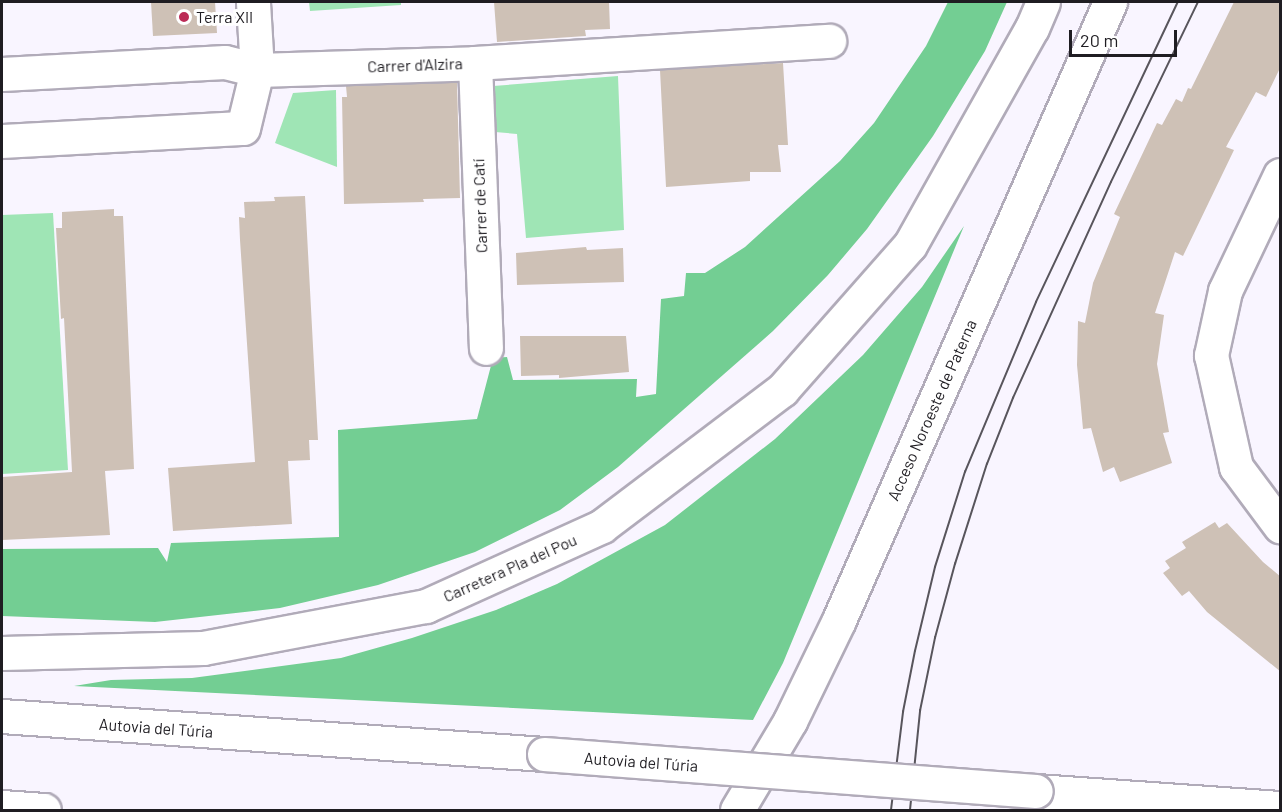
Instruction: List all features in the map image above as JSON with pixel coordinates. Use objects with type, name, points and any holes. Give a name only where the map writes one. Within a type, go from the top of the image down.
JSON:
[{"type":"main road","points":[[2,141],[243,128],[257,69],[253,2]]},
{"type":"main road","name":"Carretera Pla del Pou","points":[[2,653],[41,654],[203,648],[426,606],[602,526],[782,390],[910,245],[1032,28],[1043,2]]},
{"type":"main road","name":"Acceso Noroeste de Paterna","points":[[737,810],[790,721],[839,620],[1110,2]]},
{"type":"main road","name":"Carrer d'Alzira","points":[[2,74],[225,62],[257,69],[475,63],[829,41]]},
{"type":"main road","name":"Carrer de Catí","points":[[475,63],[486,348]]},
{"type":"main road","points":[[1281,174],[1225,291],[1211,355],[1236,467],[1281,526]]},
{"type":"main road","name":"Autovia del Túria","points":[[2,716],[1281,808]]},
{"type":"main road","points":[[2,807],[44,810]]},
{"type":"green space","points":[[309,2],[401,2],[401,5],[310,11]]},
{"type":"green space","points":[[948,2],[1007,2],[985,51],[933,136],[867,229],[828,275],[773,331],[618,467],[560,510],[475,552],[378,585],[280,608],[155,622],[2,616],[2,549],[158,548],[167,562],[171,543],[339,537],[338,430],[477,419],[493,358],[507,357],[513,380],[637,379],[636,397],[656,394],[661,299],[684,296],[686,273],[705,273],[745,247],[840,161],[874,123],[926,46]]},
{"type":"green space","points":[[618,76],[624,230],[526,238],[517,134],[495,132],[493,86]]},
{"type":"green space","points":[[336,90],[337,167],[275,143],[293,93]]},
{"type":"green space","points":[[53,213],[68,470],[2,474],[2,215]]},
{"type":"green space","points":[[964,226],[783,663],[753,720],[74,686],[111,680],[192,678],[341,658],[412,638],[496,610],[557,584],[665,525],[775,439],[863,355],[922,287]]},
{"type":"building","name":"Terra XII","points":[[151,2],[215,2],[217,33],[153,36]]},
{"type":"building","points":[[494,2],[609,2],[610,29],[585,30],[586,36],[497,42]]},
{"type":"building","points":[[1234,2],[1281,2],[1281,66],[1266,97],[1256,92],[1226,147],[1234,150],[1183,256],[1175,252],[1155,313],[1164,315],[1157,364],[1169,432],[1163,433],[1172,463],[1120,482],[1114,467],[1103,472],[1091,428],[1083,429],[1077,365],[1078,321],[1085,323],[1093,283],[1120,217],[1114,214],[1157,123],[1162,125],[1176,99],[1182,102],[1188,88],[1191,89]]},
{"type":"building","points":[[783,63],[788,145],[778,145],[781,172],[750,172],[750,181],[666,187],[660,70]]},
{"type":"building","points":[[457,82],[460,198],[423,199],[424,202],[344,204],[342,97],[347,97],[346,86]]},
{"type":"building","points":[[305,196],[318,440],[309,440],[310,460],[288,461],[292,524],[173,531],[168,468],[255,462],[239,217],[245,218],[244,202],[275,201],[274,197]]},
{"type":"building","points":[[114,209],[114,216],[123,216],[134,469],[105,471],[110,535],[2,540],[2,477],[72,472],[64,318],[61,319],[56,228],[62,228],[62,212]]},
{"type":"building","points":[[586,247],[587,250],[623,248],[624,282],[517,285],[516,253]]},
{"type":"building","points":[[520,336],[626,336],[629,372],[559,378],[559,375],[521,376]]},
{"type":"building","points":[[1215,522],[1219,528],[1227,523],[1263,562],[1281,577],[1281,672],[1207,612],[1189,591],[1182,596],[1163,573],[1170,568],[1165,561],[1186,548],[1182,542]]},
{"type":"tram line","points":[[891,810],[903,712],[915,651],[935,567],[965,472],[1036,302],[1178,2]]},
{"type":"tram line","points":[[910,810],[920,711],[935,638],[955,564],[987,464],[1013,398],[1111,182],[1198,2]]},
{"type":"place","name":"Terra XII","points":[[184,17]]}]
